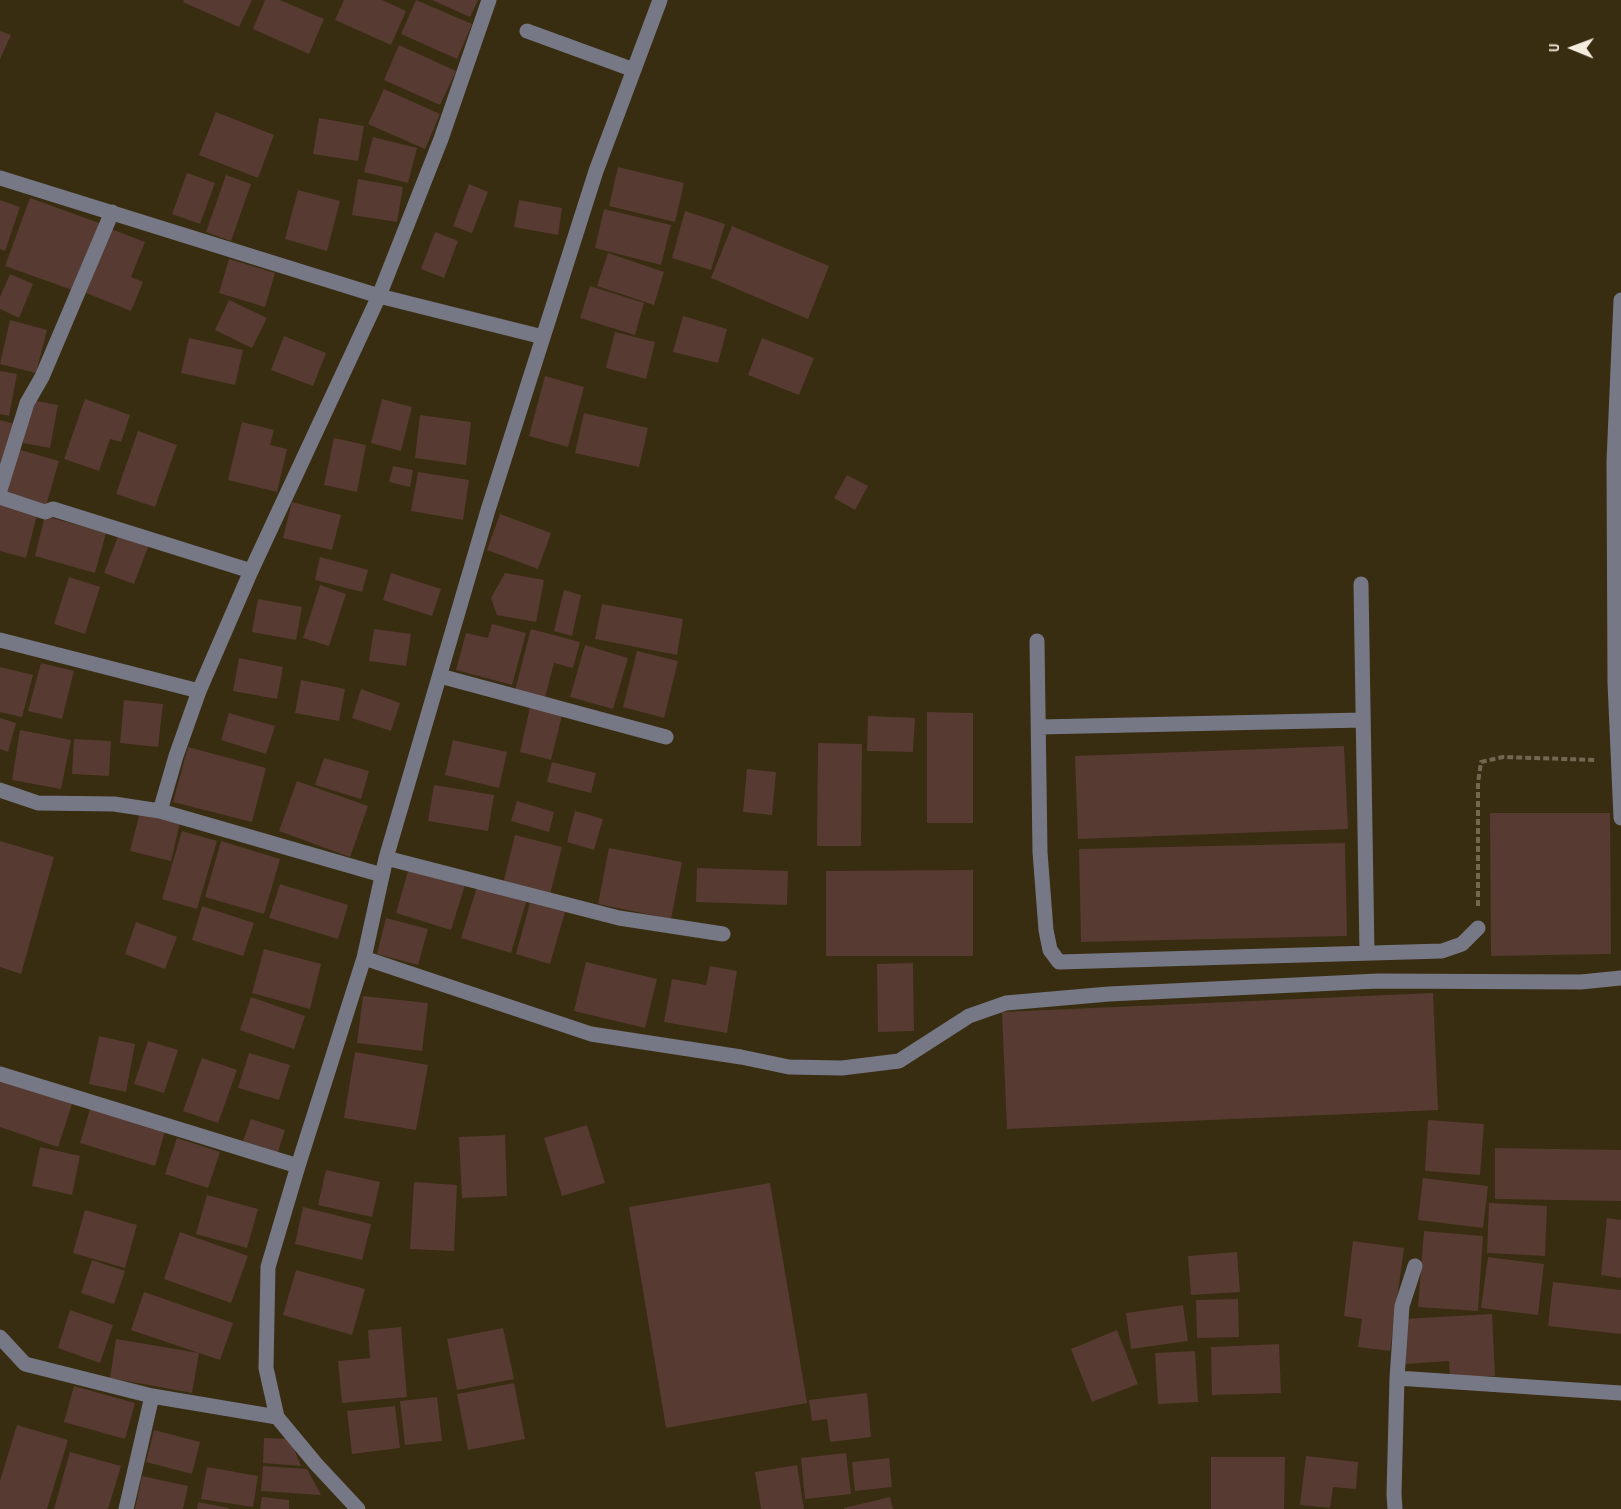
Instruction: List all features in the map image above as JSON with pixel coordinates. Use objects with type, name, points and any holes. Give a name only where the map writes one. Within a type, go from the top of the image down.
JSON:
[{"type":"street","points":[[160,811],[199,691],[251,571],[378,296],[441,139],[489,0]]},
{"type":"street","points":[[358,1509],[277,1417],[266,1368],[268,1267],[364,958],[386,858],[488,510],[596,171],[660,0]]},
{"type":"street","points":[[527,31],[634,70]]},
{"type":"street","points":[[0,178],[378,296],[543,337]]},
{"type":"street","points":[[0,490],[27,403],[42,376],[112,212]]},
{"type":"street","points":[[1621,300],[1614,461],[1614,683],[1621,818]]},
{"type":"street","points":[[0,497],[45,512],[53,509],[251,571]]},
{"type":"street","points":[[1361,584],[1367,953]]},
{"type":"street","points":[[0,640],[199,691]]},
{"type":"street","points":[[1037,641],[1040,852],[1046,930],[1050,950],[1059,962],[1442,951],[1461,944],[1478,928]]},
{"type":"street","points":[[440,676],[666,737]]},
{"type":"street","points":[[1039,727],[1363,720]]},
{"type":"street","points":[[0,790],[38,803],[114,804],[160,811],[382,874]]},
{"type":"street","points":[[386,858],[619,918],[723,934]]},
{"type":"street","points":[[364,958],[591,1034],[741,1057],[789,1068],[832,1068],[899,1061],[969,1016],[1006,1003],[1109,994],[1378,981],[1581,982],[1621,978]]},
{"type":"street","points":[[0,1074],[298,1166]]},
{"type":"street","points":[[1395,1509],[1397,1378],[1402,1306],[1415,1266]]},
{"type":"street","points":[[0,1336],[25,1364],[152,1396],[277,1417]]},
{"type":"street","points":[[1397,1378],[1621,1393]]},
{"type":"street","points":[[126,1509],[152,1396]]},
{"type":"path","points":[[1478,928],[1478,783],[1481,762],[1503,757],[1618,761]]},
{"type":"building","points":[[184,0],[252,0],[239,27],[183,2]]},
{"type":"building","points":[[265,0],[280,0],[324,19],[309,54],[253,29]]},
{"type":"building","points":[[344,0],[382,0],[406,11],[391,45],[335,20]]},
{"type":"building","points":[[416,0],[472,24],[457,59],[401,34]]},
{"type":"building","points":[[432,0],[478,0],[470,17]]},
{"type":"building","points":[[0,31],[11,35],[0,59]]},
{"type":"building","points":[[399,45],[456,71],[440,105],[384,80]]},
{"type":"building","points":[[384,89],[440,114],[425,149],[368,124]]},
{"type":"building","points":[[216,112],[274,135],[258,178],[199,155]]},
{"type":"building","points":[[319,118],[364,126],[358,161],[313,154]]},
{"type":"building","points":[[373,137],[417,148],[408,183],[364,172]]},
{"type":"building","points":[[618,167],[684,183],[675,222],[609,206]]},
{"type":"building","points":[[187,173],[215,183],[200,224],[172,214]]},
{"type":"building","points":[[226,175],[251,184],[231,241],[206,232]]},
{"type":"building","points":[[358,179],[403,187],[397,222],[352,215]]},
{"type":"building","points":[[469,184],[488,192],[472,233],[453,226]]},
{"type":"building","points":[[298,190],[340,201],[327,251],[285,239]]},
{"type":"building","points":[[30,198],[99,223],[75,291],[5,266]]},
{"type":"building","points":[[0,200],[20,207],[5,251],[0,249]]},
{"type":"building","points":[[519,200],[562,208],[558,235],[514,227]]},
{"type":"building","points":[[604,209],[671,225],[661,265],[595,248]]},
{"type":"building","points":[[685,211],[725,224],[711,270],[672,258]]},
{"type":"building","points":[[732,226],[829,266],[808,319],[711,278]]},
{"type":"building","points":[[111,229],[145,242],[131,277],[143,282],[131,311],[86,293]]},
{"type":"building","points":[[435,232],[458,241],[444,278],[421,269]]},
{"type":"building","points":[[608,253],[664,272],[654,305],[597,286]]},
{"type":"building","points":[[229,259],[275,273],[265,307],[219,293]]},
{"type":"building","points":[[10,274],[33,284],[19,318],[0,309],[0,297]]},
{"type":"building","points":[[590,286],[644,303],[635,335],[580,318]]},
{"type":"building","points":[[229,300],[267,318],[252,348],[215,330]]},
{"type":"building","points":[[683,316],[727,329],[718,363],[673,352]]},
{"type":"building","points":[[10,320],[47,330],[36,373],[0,364]]},
{"type":"building","points":[[615,332],[655,342],[646,379],[606,368]]},
{"type":"building","points":[[284,336],[326,353],[313,386],[271,370]]},
{"type":"building","points":[[189,338],[243,350],[235,385],[181,373]]},
{"type":"building","points":[[762,338],[814,358],[799,395],[748,375]]},
{"type":"building","points":[[0,371],[17,374],[9,416],[0,414]]},
{"type":"building","points":[[545,376],[584,387],[568,447],[529,436]]},
{"type":"building","points":[[85,399],[130,415],[121,442],[110,439],[99,471],[64,459]]},
{"type":"building","points":[[382,399],[412,407],[401,451],[371,443]]},
{"type":"building","points":[[31,400],[58,405],[50,448],[23,443]]},
{"type":"building","points":[[584,413],[648,428],[639,467],[575,453]]},
{"type":"building","points":[[420,415],[471,422],[466,465],[415,458]]},
{"type":"building","points":[[0,420],[15,424],[0,472]]},
{"type":"building","points":[[242,422],[274,430],[270,445],[287,449],[277,492],[228,480]]},
{"type":"building","points":[[138,431],[177,445],[155,507],[116,494]]},
{"type":"building","points":[[334,438],[366,445],[357,492],[324,485]]},
{"type":"building","points":[[17,449],[59,461],[45,509],[3,496]]},
{"type":"building","points":[[393,466],[413,470],[410,487],[389,482]]},
{"type":"building","points":[[418,472],[469,480],[463,520],[411,511]]},
{"type":"building","points":[[847,475],[868,486],[855,510],[834,498]]},
{"type":"building","points":[[0,501],[38,511],[26,558],[0,551]]},
{"type":"building","points":[[292,502],[341,515],[332,550],[283,538]]},
{"type":"building","points":[[500,514],[551,533],[538,569],[487,550]]},
{"type":"building","points":[[45,516],[106,533],[95,573],[35,556]]},
{"type":"building","points":[[120,531],[150,542],[134,584],[104,573]]},
{"type":"building","points":[[320,557],[368,570],[362,592],[315,580]]},
{"type":"building","points":[[391,573],[441,589],[432,616],[383,600]]},
{"type":"building","points":[[505,573],[544,580],[536,622],[497,615],[491,598]]},
{"type":"building","points":[[69,577],[100,587],[85,634],[54,624]]},
{"type":"building","points":[[320,585],[346,594],[329,646],[303,638]]},
{"type":"building","points":[[564,590],[581,595],[572,636],[554,631]]},
{"type":"building","points":[[258,599],[302,607],[296,640],[252,632]]},
{"type":"building","points":[[602,604],[683,619],[677,655],[595,639]]},
{"type":"building","points":[[492,624],[526,633],[512,685],[456,670],[466,633],[488,638]]},
{"type":"building","points":[[374,629],[411,634],[406,666],[369,661]]},
{"type":"building","points":[[531,629],[580,642],[573,668],[554,663],[545,698],[515,690]]},
{"type":"building","points":[[585,645],[628,658],[613,709],[570,697]]},
{"type":"building","points":[[637,651],[678,661],[664,718],[623,707]]},
{"type":"building","points":[[239,658],[283,667],[277,699],[233,691]]},
{"type":"building","points":[[41,663],[74,671],[62,719],[28,711]]},
{"type":"building","points":[[0,667],[33,675],[22,717],[0,712]]},
{"type":"building","points":[[301,680],[345,689],[339,721],[295,713]]},
{"type":"building","points":[[361,689],[400,703],[391,731],[352,718]]},
{"type":"building","points":[[124,700],[163,704],[158,747],[120,743]]},
{"type":"building","points":[[530,707],[562,715],[551,760],[520,752]]},
{"type":"building","points":[[927,712],[973,713],[973,823],[927,823]]},
{"type":"building","points":[[229,713],[275,726],[266,754],[221,740]]},
{"type":"building","points":[[868,716],[915,718],[913,752],[867,751]]},
{"type":"building","points":[[0,718],[16,723],[8,752],[0,749]]},
{"type":"building","points":[[20,730],[71,740],[61,789],[12,780]]},
{"type":"building","points":[[74,739],[111,741],[109,776],[72,774]]},
{"type":"building","points":[[453,740],[507,752],[499,788],[445,775]]},
{"type":"building","points":[[818,743],[862,744],[861,846],[817,846]]},
{"type":"building","points":[[1344,746],[1348,829],[1078,839],[1075,756]]},
{"type":"building","points":[[188,747],[266,768],[252,822],[173,802]]},
{"type":"building","points":[[324,758],[369,771],[361,799],[315,785]]},
{"type":"building","points":[[552,762],[596,773],[591,793],[547,782]]},
{"type":"building","points":[[747,769],[776,772],[772,815],[743,812]]},
{"type":"building","points":[[297,781],[368,806],[350,857],[279,831]]},
{"type":"building","points":[[434,785],[494,795],[488,831],[428,821]]},
{"type":"building","points":[[517,801],[554,812],[549,832],[511,821]]},
{"type":"building","points":[[575,811],[603,819],[594,850],[567,842]]},
{"type":"building","points":[[140,812],[180,822],[171,861],[130,851]]},
{"type":"building","points":[[1490,813],[1610,813],[1611,954],[1491,956]]},
{"type":"building","points":[[182,831],[217,841],[197,909],[162,899]]},
{"type":"building","points":[[515,835],[562,847],[550,895],[503,884]]},
{"type":"building","points":[[0,841],[54,857],[21,974],[0,967]]},
{"type":"building","points":[[221,841],[280,859],[264,914],[205,897]]},
{"type":"building","points":[[1345,843],[1347,936],[1081,942],[1079,849]]},
{"type":"building","points":[[609,848],[682,862],[671,919],[598,904]]},
{"type":"building","points":[[409,868],[465,885],[451,930],[396,913]]},
{"type":"building","points":[[697,868],[788,871],[787,905],[696,902]]},
{"type":"building","points":[[973,870],[973,956],[826,956],[826,871]]},
{"type":"building","points":[[280,884],[348,905],[338,939],[269,918]]},
{"type":"building","points":[[477,887],[526,902],[511,953],[461,938]]},
{"type":"building","points":[[530,903],[565,912],[550,964],[516,954]]},
{"type":"building","points":[[202,906],[254,923],[243,956],[192,940]]},
{"type":"building","points":[[386,918],[428,929],[418,965],[377,954]]},
{"type":"building","points":[[136,922],[177,937],[165,969],[125,954]]},
{"type":"building","points":[[264,949],[321,964],[310,1009],[252,993]]},
{"type":"building","points":[[586,962],[657,979],[645,1028],[574,1011]]},
{"type":"building","points":[[913,963],[914,1031],[878,1032],[877,964]]},
{"type":"building","points":[[710,966],[737,971],[727,1033],[664,1022],[672,979],[706,985]]},
{"type":"building","points":[[1433,993],[1438,1110],[1007,1129],[1002,1012]]},
{"type":"building","points":[[363,996],[428,1003],[422,1051],[357,1043]]},
{"type":"building","points":[[251,997],[305,1016],[294,1049],[240,1030]]},
{"type":"building","points":[[99,1036],[135,1044],[126,1092],[89,1084]]},
{"type":"building","points":[[148,1041],[178,1050],[164,1093],[134,1084]]},
{"type":"building","points":[[355,1052],[428,1065],[416,1130],[344,1118]]},
{"type":"building","points":[[249,1053],[290,1065],[279,1100],[238,1088]]},
{"type":"building","points":[[202,1058],[237,1070],[218,1123],[183,1111]]},
{"type":"building","points":[[0,1077],[73,1101],[58,1147],[0,1127]]},
{"type":"building","points":[[90,1109],[165,1131],[155,1166],[80,1143]]},
{"type":"building","points":[[251,1119],[285,1130],[278,1152],[243,1141]]},
{"type":"building","points":[[1428,1120],[1484,1124],[1480,1175],[1425,1171]]},
{"type":"building","points":[[587,1125],[605,1183],[562,1196],[544,1138]]},
{"type":"building","points":[[505,1135],[507,1196],[462,1198],[459,1137]]},
{"type":"building","points":[[177,1138],[220,1152],[208,1188],[165,1174]]},
{"type":"building","points":[[40,1147],[80,1156],[72,1195],[32,1186]]},
{"type":"building","points":[[1495,1148],[1621,1150],[1621,1201],[1495,1199]]},
{"type":"building","points":[[326,1170],[380,1182],[372,1217],[318,1205]]},
{"type":"building","points":[[1423,1178],[1488,1186],[1483,1228],[1418,1220]]},
{"type":"building","points":[[414,1182],[457,1185],[454,1251],[410,1249]]},
{"type":"building","points":[[770,1183],[807,1403],[666,1428],[629,1207]]},
{"type":"building","points":[[207,1195],[258,1209],[247,1248],[196,1234]]},
{"type":"building","points":[[1489,1203],[1547,1206],[1545,1256],[1487,1253]]},
{"type":"building","points":[[303,1207],[371,1224],[362,1260],[295,1244]]},
{"type":"building","points":[[85,1210],[137,1225],[125,1268],[73,1253]]},
{"type":"building","points":[[1607,1218],[1621,1220],[1621,1278],[1601,1275]]},
{"type":"building","points":[[1424,1231],[1483,1236],[1478,1311],[1418,1307]]},
{"type":"building","points":[[180,1232],[248,1256],[231,1303],[164,1279]]},
{"type":"building","points":[[1353,1241],[1404,1248],[1390,1351],[1358,1347],[1362,1319],[1344,1316]]},
{"type":"building","points":[[1237,1252],[1240,1292],[1191,1295],[1188,1256]]},
{"type":"building","points":[[1488,1257],[1544,1264],[1538,1315],[1481,1308]]},
{"type":"building","points":[[92,1260],[125,1271],[114,1304],[81,1293]]},
{"type":"building","points":[[296,1270],[365,1289],[352,1335],[283,1315]]},
{"type":"building","points":[[1553,1282],[1621,1290],[1621,1334],[1548,1326]]},
{"type":"building","points":[[144,1292],[233,1323],[220,1360],[131,1330]]},
{"type":"building","points":[[1238,1299],[1239,1337],[1197,1338],[1196,1300]]},
{"type":"building","points":[[1183,1305],[1188,1341],[1131,1349],[1126,1313]]},
{"type":"building","points":[[70,1310],[113,1325],[100,1363],[58,1348]]},
{"type":"building","points":[[1492,1314],[1495,1376],[1450,1378],[1449,1361],[1406,1364],[1404,1319]]},
{"type":"building","points":[[401,1327],[407,1397],[342,1403],[338,1361],[370,1358],[368,1330]]},
{"type":"building","points":[[503,1328],[514,1379],[457,1390],[447,1339]]},
{"type":"building","points":[[1117,1330],[1138,1384],[1092,1402],[1071,1349]]},
{"type":"building","points":[[116,1339],[199,1353],[192,1393],[110,1378]]},
{"type":"building","points":[[1279,1344],[1281,1393],[1212,1395],[1211,1347]]},
{"type":"building","points":[[1195,1351],[1198,1402],[1158,1404],[1155,1353]]},
{"type":"building","points":[[514,1383],[525,1439],[468,1450],[457,1394]]},
{"type":"building","points":[[74,1386],[135,1403],[125,1439],[64,1422]]},
{"type":"building","points":[[867,1393],[871,1437],[830,1442],[827,1419],[812,1421],[809,1400]]},
{"type":"building","points":[[437,1397],[442,1441],[405,1445],[400,1401]]},
{"type":"building","points":[[395,1406],[400,1448],[352,1454],[347,1411]]},
{"type":"building","points":[[17,1425],[68,1440],[47,1509],[0,1509],[0,1481]]},
{"type":"building","points":[[154,1430],[200,1442],[192,1474],[146,1462]]},
{"type":"building","points":[[264,1438],[290,1439],[301,1466],[263,1463]]},
{"type":"building","points":[[70,1452],[121,1466],[108,1509],[54,1509]]},
{"type":"building","points":[[846,1453],[851,1494],[805,1499],[801,1458]]},
{"type":"building","points":[[1306,1456],[1358,1462],[1356,1489],[1333,1487],[1330,1508],[1300,1505]]},
{"type":"building","points":[[1211,1457],[1285,1457],[1284,1509],[1211,1509]]},
{"type":"building","points":[[889,1458],[892,1487],[855,1491],[852,1462]]},
{"type":"building","points":[[797,1465],[804,1509],[761,1509],[755,1472]]},
{"type":"building","points":[[263,1466],[307,1469],[321,1495],[261,1491]]},
{"type":"building","points":[[207,1467],[258,1476],[253,1507],[201,1499]]},
{"type":"building","points":[[142,1476],[188,1486],[183,1509],[135,1509]]},
{"type":"building","points":[[262,1497],[289,1500],[289,1509],[260,1509]]},
{"type":"building","points":[[890,1497],[893,1509],[844,1509],[844,1508]]},
{"type":"building","points":[[198,1502],[229,1508],[229,1509],[197,1509]]}]
